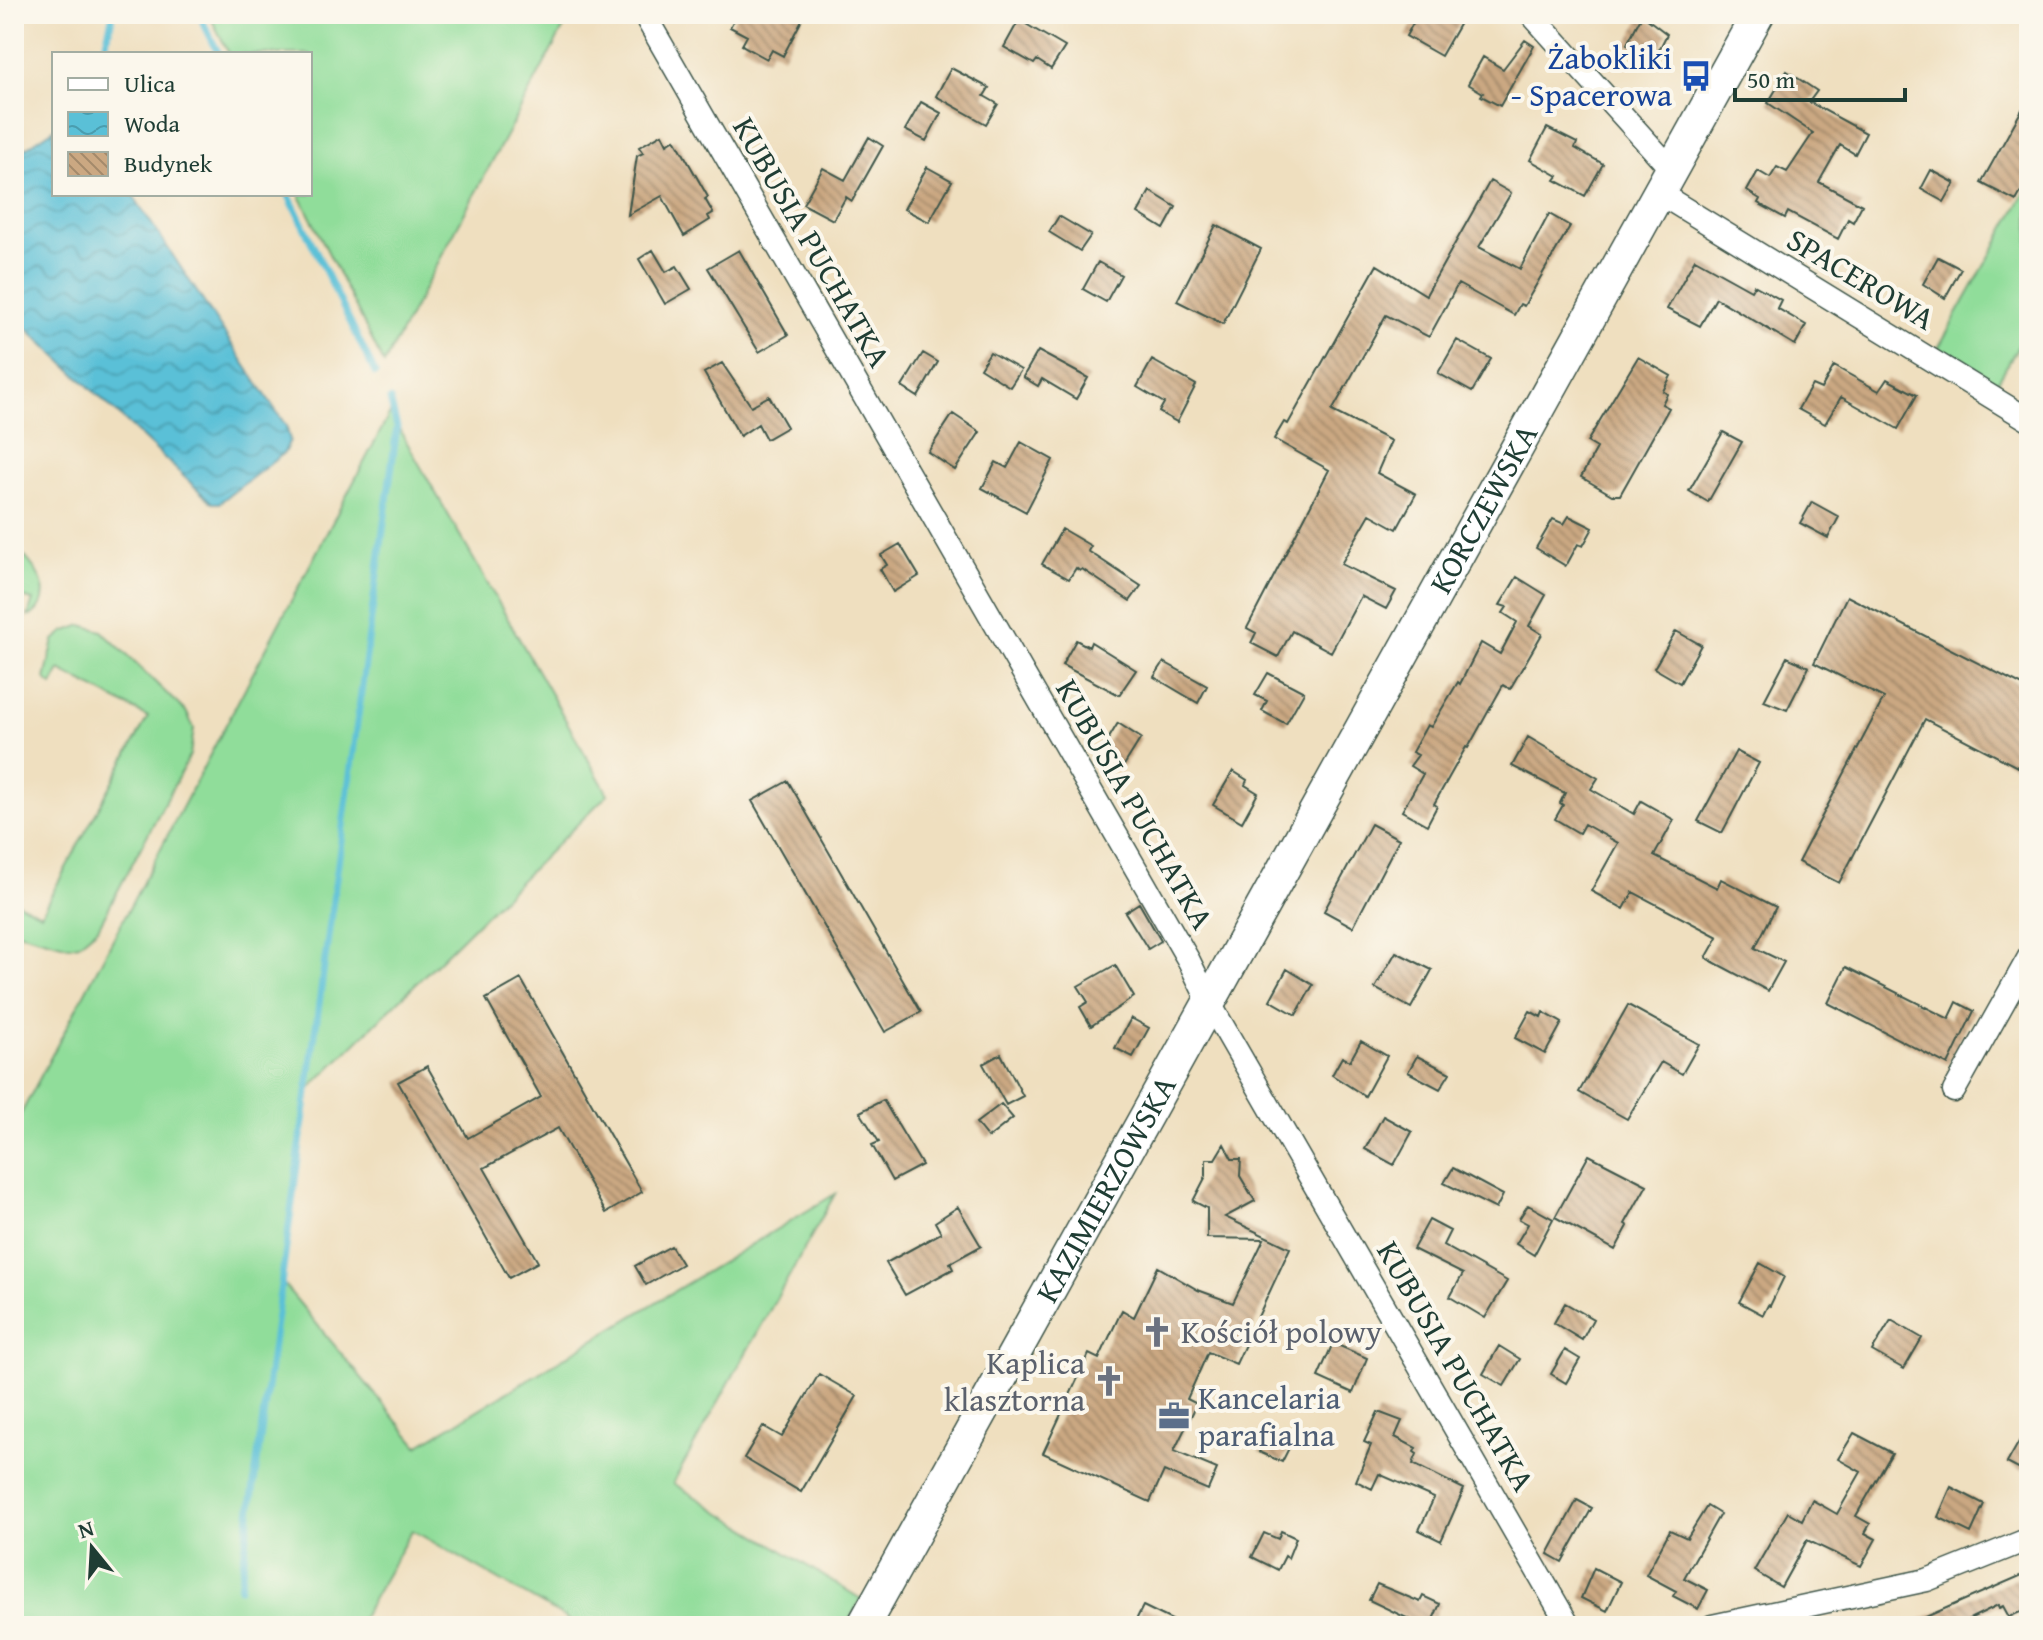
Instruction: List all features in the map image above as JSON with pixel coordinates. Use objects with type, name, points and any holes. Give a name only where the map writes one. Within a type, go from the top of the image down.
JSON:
[{"type":"street","name":"KUBUSIA PUCHATKA","points":[[644,14],[1569,1626]]},
{"type":"street","name":"SPACEROWA","points":[[1531,14],[1666,181],[2029,420]]},
{"type":"street","name":"KORCZEWSKA","points":[[1209,1002],[1758,14]]},
{"type":"street","points":[[1954,1091],[2029,957]]},
{"type":"street","name":"KAZIMIERZOWSKA","points":[[863,1626],[1209,1002]]},
{"type":"street","points":[[1712,1626],[1927,1580],[2029,1539]]},
{"type":"green space","points":[[209,14],[571,14],[384,364],[300,196],[312,196],[312,52],[228,52]]},
{"type":"green space","points":[[2029,186],[2029,326],[1995,387],[1937,350]]},
{"type":"green space","points":[[390,413],[608,794],[310,1088],[281,1281],[418,1446],[835,1194],[673,1483],[861,1599],[846,1626],[580,1626],[412,1530],[357,1626],[14,1626],[14,1127]]},
{"type":"green space","points":[[14,545],[35,569],[43,588],[40,606],[28,616],[33,600],[14,595]]},
{"type":"green space","points":[[82,625],[102,631],[187,713],[194,729],[190,755],[98,928],[79,944],[69,946],[14,931],[14,901],[41,914],[148,717],[60,670],[52,685],[45,679],[54,640]]},
{"type":"water","points":[[52,130],[52,196],[133,196],[286,426],[290,440],[284,453],[219,503],[212,503],[14,316],[14,156]]},
{"type":"building","points":[[737,14],[805,14],[783,56],[772,50],[767,59],[742,45],[747,36],[730,27]]},
{"type":"building","points":[[1418,14],[1449,14],[1461,21],[1441,56],[1406,36]]},
{"type":"building","points":[[1642,15],[1667,34],[1653,62],[1627,44]]},
{"type":"building","points":[[1019,20],[1065,47],[1051,69],[1037,60],[1034,64],[1004,47]]},
{"type":"building","points":[[1525,40],[1534,46],[1500,106],[1481,96],[1483,93],[1468,84],[1483,57],[1503,69]]},
{"type":"building","points":[[951,68],[989,88],[984,96],[998,104],[986,124],[936,96]]},
{"type":"building","points":[[1787,71],[1817,91],[1809,102],[1866,133],[1855,154],[1840,145],[1819,182],[1862,205],[1853,222],[1848,219],[1838,239],[1788,212],[1785,218],[1758,203],[1760,199],[1747,191],[1758,171],[1770,178],[1777,167],[1787,172],[1813,133],[1768,103]]},
{"type":"building","points":[[2029,97],[2029,178],[2016,201],[1981,183]]},
{"type":"building","points":[[921,102],[941,113],[926,141],[905,130]]},
{"type":"building","points":[[1547,128],[1577,143],[1575,148],[1603,164],[1585,196],[1555,180],[1558,176],[1530,160]]},
{"type":"building","points":[[662,134],[667,144],[675,139],[708,197],[705,199],[713,213],[708,216],[710,220],[684,236],[662,196],[628,215],[637,156],[643,153],[639,147]]},
{"type":"building","points":[[869,137],[883,146],[852,201],[846,197],[833,220],[803,204],[823,168],[845,180]]},
{"type":"building","points":[[927,167],[952,181],[929,222],[904,209]]},
{"type":"building","points":[[1931,170],[1955,183],[1944,202],[1921,189]]},
{"type":"building","points":[[1490,181],[1511,193],[1479,247],[1520,269],[1549,214],[1570,226],[1524,306],[1520,304],[1514,315],[1458,284],[1429,337],[1386,315],[1332,411],[1391,441],[1377,473],[1416,494],[1397,529],[1370,514],[1341,564],[1396,591],[1386,609],[1361,596],[1331,652],[1292,631],[1278,657],[1251,643],[1256,633],[1247,628],[1329,470],[1274,439],[1284,422],[1288,424],[1377,265],[1426,295]]},
{"type":"building","points":[[1150,191],[1176,207],[1164,229],[1138,213]]},
{"type":"building","points":[[1059,216],[1091,235],[1080,251],[1049,232]]},
{"type":"building","points":[[1216,225],[1261,249],[1223,324],[1177,301]]},
{"type":"building","points":[[653,250],[666,272],[677,266],[691,289],[665,304],[639,259]]},
{"type":"building","points":[[739,250],[788,335],[759,352],[708,268]]},
{"type":"building","points":[[1938,257],[1961,269],[1945,298],[1923,284]]},
{"type":"building","points":[[1695,259],[1751,290],[1754,285],[1781,300],[1777,308],[1806,325],[1795,345],[1716,298],[1700,326],[1667,309]]},
{"type":"building","points":[[1098,262],[1121,275],[1106,302],[1083,289]]},
{"type":"building","points":[[1457,340],[1491,359],[1472,392],[1438,373]]},
{"type":"building","points":[[1038,351],[1088,378],[1076,399],[1042,379],[1038,386],[1023,377]]},
{"type":"building","points":[[990,352],[1021,370],[1010,387],[980,368]]},
{"type":"building","points":[[923,353],[938,362],[918,397],[902,387]]},
{"type":"building","points":[[1638,357],[1671,376],[1663,391],[1667,394],[1662,404],[1669,408],[1620,495],[1612,495],[1581,477],[1597,448],[1587,442]]},
{"type":"building","points":[[1152,360],[1196,385],[1177,422],[1159,412],[1164,403],[1137,387]]},
{"type":"building","points":[[722,363],[751,406],[769,396],[787,427],[766,439],[758,424],[740,436],[704,373]]},
{"type":"building","points":[[1834,366],[1879,391],[1887,379],[1917,395],[1898,429],[1841,397],[1825,424],[1798,409],[1812,385],[1821,389]]},
{"type":"building","points":[[953,414],[980,432],[955,470],[928,452]]},
{"type":"building","points":[[1723,432],[1742,442],[1708,502],[1689,491]]},
{"type":"building","points":[[1021,442],[1053,460],[1026,512],[982,488],[996,462],[1007,468]]},
{"type":"building","points":[[1812,502],[1839,517],[1828,538],[1800,523]]},
{"type":"building","points":[[1569,516],[1593,528],[1583,546],[1578,544],[1566,566],[1536,548],[1553,519],[1564,524]]},
{"type":"building","points":[[1062,529],[1091,546],[1088,551],[1141,586],[1130,601],[1082,569],[1076,568],[1069,579],[1042,564]]},
{"type":"building","points":[[900,544],[919,576],[893,592],[880,569],[887,565],[881,555]]},
{"type":"building","points":[[1517,577],[1546,595],[1529,626],[1542,634],[1510,689],[1503,685],[1434,804],[1437,806],[1427,825],[1402,811],[1423,774],[1410,766],[1418,755],[1412,752],[1427,725],[1431,727],[1458,682],[1460,684],[1481,643],[1500,654],[1517,622],[1503,613],[1507,607],[1500,605]]},
{"type":"building","points":[[1847,596],[2029,689],[2029,773],[1925,719],[1839,883],[1798,862],[1884,698],[1814,663]]},
{"type":"building","points":[[1676,631],[1701,645],[1680,683],[1654,668]]},
{"type":"building","points":[[1076,640],[1089,647],[1091,642],[1136,670],[1119,695],[1062,665]]},
{"type":"building","points":[[1787,657],[1809,667],[1787,710],[1764,701]]},
{"type":"building","points":[[1164,662],[1207,686],[1198,703],[1154,677]]},
{"type":"building","points":[[1268,673],[1304,692],[1286,724],[1262,711],[1267,701],[1255,695]]},
{"type":"building","points":[[1118,723],[1141,738],[1123,767],[1100,753]]},
{"type":"building","points":[[1528,737],[1598,778],[1591,789],[1634,814],[1641,801],[1674,820],[1654,856],[1717,888],[1721,879],[1776,907],[1755,948],[1784,962],[1768,991],[1706,958],[1718,937],[1633,892],[1624,909],[1591,891],[1618,843],[1584,824],[1579,833],[1555,819],[1563,805],[1560,803],[1565,793],[1512,766]]},
{"type":"building","points":[[1736,751],[1759,763],[1722,833],[1698,821]]},
{"type":"building","points":[[1233,771],[1247,780],[1245,785],[1258,793],[1242,822],[1213,805]]},
{"type":"building","points":[[788,781],[921,1012],[885,1032],[752,801]]},
{"type":"building","points":[[1371,824],[1399,839],[1353,927],[1324,911]]},
{"type":"building","points":[[1139,903],[1161,941],[1148,949],[1125,912]]},
{"type":"building","points":[[1396,952],[1432,970],[1411,1008],[1375,988]]},
{"type":"building","points":[[1115,965],[1134,997],[1091,1026],[1080,1007],[1088,1002],[1078,986]]},
{"type":"building","points":[[1846,967],[1949,1019],[1957,1002],[1974,1011],[1948,1065],[1828,1003]]},
{"type":"building","points":[[1287,969],[1313,985],[1296,1015],[1270,1000]]},
{"type":"building","points":[[521,979],[642,1192],[606,1213],[558,1128],[484,1168],[538,1262],[509,1278],[398,1082],[427,1066],[468,1138],[541,1097],[486,999]]},
{"type":"building","points":[[1628,1005],[1699,1044],[1682,1074],[1661,1062],[1627,1119],[1579,1092]]},
{"type":"building","points":[[1530,1011],[1541,1017],[1543,1012],[1562,1023],[1545,1054],[1515,1038]]},
{"type":"building","points":[[1131,1018],[1149,1028],[1133,1057],[1115,1048]]},
{"type":"building","points":[[1361,1041],[1387,1056],[1365,1096],[1332,1075],[1342,1057],[1350,1061]]},
{"type":"building","points":[[1001,1054],[1023,1096],[1006,1105],[983,1064]]},
{"type":"building","points":[[1417,1056],[1450,1073],[1440,1089],[1408,1072]]},
{"type":"building","points":[[883,1100],[922,1165],[892,1181],[872,1145],[879,1142],[860,1112]]},
{"type":"building","points":[[1001,1104],[1013,1118],[988,1138],[976,1123]]},
{"type":"building","points":[[1383,1116],[1412,1132],[1394,1165],[1365,1149]]},
{"type":"building","points":[[1224,1144],[1232,1159],[1241,1159],[1240,1176],[1255,1201],[1225,1217],[1290,1248],[1236,1364],[1208,1352],[1187,1399],[1197,1404],[1174,1451],[1217,1469],[1208,1490],[1164,1471],[1150,1502],[1043,1453],[1089,1354],[1099,1359],[1122,1310],[1134,1317],[1158,1267],[1198,1290],[1233,1303],[1264,1239],[1207,1238],[1207,1208],[1193,1201],[1206,1176],[1206,1159],[1215,1159]]},
{"type":"building","points":[[1589,1155],[1647,1185],[1625,1224],[1628,1226],[1615,1250],[1555,1217]]},
{"type":"building","points":[[1453,1168],[1503,1195],[1496,1209],[1444,1183]]},
{"type":"building","points":[[1528,1205],[1553,1219],[1534,1255],[1516,1244],[1528,1224],[1519,1219]]},
{"type":"building","points":[[958,1207],[981,1246],[950,1263],[953,1269],[905,1295],[886,1263],[941,1233],[935,1222]]},
{"type":"building","points":[[1429,1220],[1450,1231],[1443,1245],[1507,1281],[1485,1318],[1450,1297],[1463,1274],[1413,1249]]},
{"type":"building","points":[[671,1246],[682,1264],[646,1285],[635,1266]]},
{"type":"building","points":[[1760,1263],[1784,1277],[1763,1315],[1739,1302]]},
{"type":"building","points":[[1565,1303],[1593,1319],[1582,1340],[1554,1323]]},
{"type":"building","points":[[1891,1320],[1922,1338],[1904,1369],[1872,1351]]},
{"type":"building","points":[[1333,1343],[1367,1358],[1353,1393],[1318,1377]]},
{"type":"building","points":[[1499,1346],[1520,1359],[1504,1386],[1483,1374]]},
{"type":"building","points":[[1565,1350],[1580,1359],[1566,1383],[1551,1374]]},
{"type":"building","points":[[819,1374],[857,1396],[801,1492],[744,1458],[763,1426],[782,1437]]},
{"type":"building","points":[[1378,1412],[1402,1421],[1395,1437],[1416,1448],[1413,1464],[1464,1489],[1441,1541],[1419,1530],[1434,1498],[1379,1474],[1372,1489],[1356,1481],[1371,1445],[1364,1442]]},
{"type":"building","points":[[2029,1424],[2029,1459],[2022,1471],[2007,1463]]},
{"type":"building","points":[[1267,1433],[1291,1444],[1282,1462],[1259,1452]]},
{"type":"building","points":[[1854,1433],[1892,1453],[1856,1516],[1870,1524],[1865,1533],[1876,1539],[1861,1566],[1807,1540],[1781,1587],[1754,1571],[1788,1512],[1802,1520],[1812,1500],[1837,1514],[1861,1472],[1838,1459]]},
{"type":"building","points":[[1951,1487],[1984,1504],[1971,1533],[1938,1517]]},
{"type":"building","points":[[1577,1500],[1592,1508],[1562,1562],[1548,1554]]},
{"type":"building","points":[[1707,1506],[1720,1514],[1684,1578],[1708,1590],[1698,1609],[1673,1596],[1676,1591],[1646,1575],[1670,1530],[1687,1538]]},
{"type":"building","points":[[1281,1531],[1296,1538],[1288,1558],[1285,1556],[1278,1570],[1252,1557],[1264,1533],[1278,1539]]},
{"type":"building","points":[[1594,1568],[1621,1582],[1607,1611],[1581,1598]]},
{"type":"building","points":[[2029,1572],[2029,1608],[2009,1617],[2003,1606],[1999,1608],[1998,1605],[1955,1626],[1905,1626]]},
{"type":"building","points":[[1377,1584],[1420,1602],[1423,1596],[1440,1604],[1430,1626],[1408,1626],[1411,1620],[1369,1600]]},
{"type":"building","points":[[1143,1606],[1184,1626],[1133,1626]]},
{"type":"waterway","points":[[104,52],[113,14]]},
{"type":"waterway","points":[[199,14],[218,52]]},
{"type":"waterway","points":[[289,196],[375,373]]},
{"type":"waterway","points":[[240,1588],[397,427],[390,400]]},
{"type":"place","name":"Żabokliki - Spacerowa","points":[[1696,76]]},
{"type":"place","name":"Kościół polowy","points":[[1157,1332]]},
{"type":"place","name":"Kaplica klasztorna","points":[[1109,1381]]},
{"type":"place","name":"Kancelaria parafialna","points":[[1174,1416]]}]
